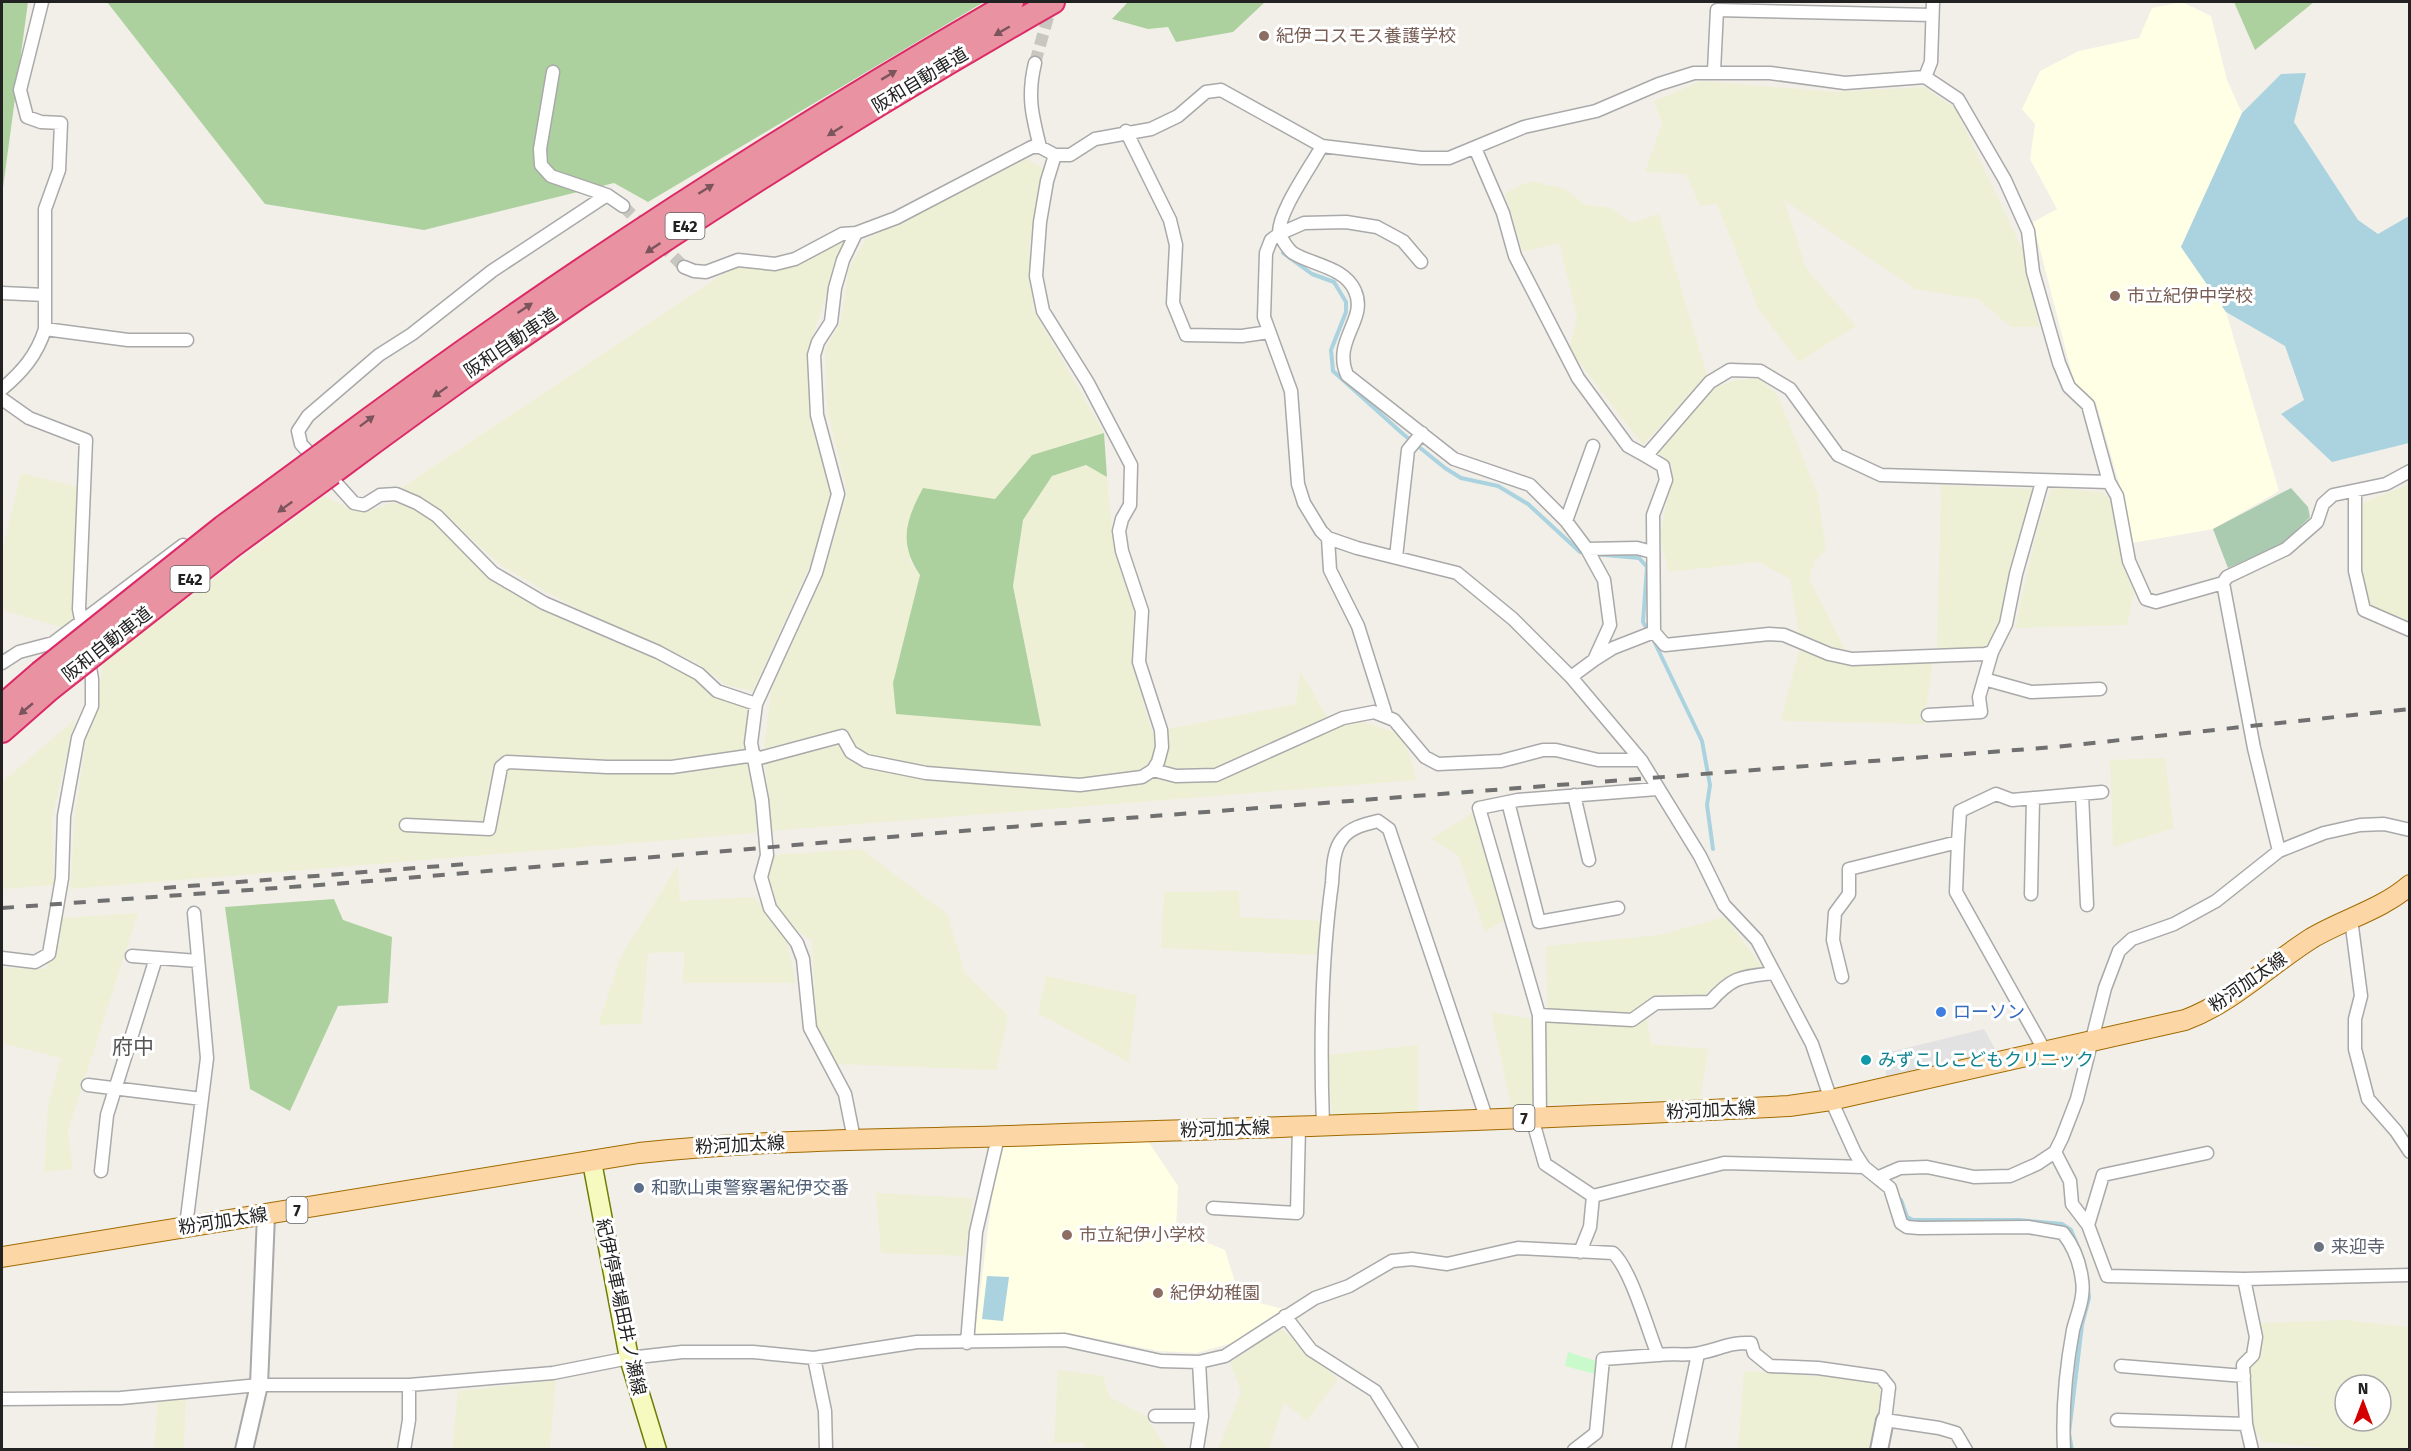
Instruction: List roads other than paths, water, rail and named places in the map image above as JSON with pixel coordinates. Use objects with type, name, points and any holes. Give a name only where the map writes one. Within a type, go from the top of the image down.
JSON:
[{"type":"highway","name":"阪和自動車道","points":[[2,730],[46,680],[223,527],[320,460],[429,374],[652,223],[792,134],[1012,2]]},
{"type":"highway","name":"阪和自動車道","points":[[320,460],[438,394],[713,208],[868,110],[1053,2]]},
{"type":"highway","name":"阪和自動車道","points":[[2,706],[46,680]]},
{"type":"main road","name":"粉河加太線","points":[[2,1257],[186,1226],[698,1147],[854,1139],[998,1137],[1536,1118],[1790,1106],[1831,1100],[2091,1043],[2185,1020],[2211,1011],[2288,954],[2379,906],[2409,885]]},
{"type":"main road","name":"紀伊停車場田井ノ瀬線","points":[[592,1162],[629,1358],[657,1449]]},
{"type":"street","points":[[2,389],[21,373],[39,347],[45,329],[45,209],[59,170],[61,123],[41,122],[27,117],[20,90],[42,2]]},
{"type":"street","points":[[1925,77],[1931,62],[1933,2]]},
{"type":"street","points":[[1714,71],[1717,10],[1818,6],[1932,15]]},
{"type":"street","points":[[1035,63],[1029,89],[1031,112],[1040,147]]},
{"type":"street","points":[[684,267],[706,272],[738,260],[775,264],[795,260],[842,234],[856,233],[896,218],[1032,147],[1040,147],[1055,155],[1070,155],[1095,139],[1126,131],[1151,129],[1178,116],[1206,92],[1221,90],[1322,146],[1421,158],[1449,158],[1524,127],[1596,111],[1659,84],[1694,73],[1714,71],[1770,74],[1845,83],[1925,77],[1958,99],[2005,180],[2028,231],[2033,272],[2059,363],[2068,387],[2088,405],[2109,482],[2117,496],[2129,561],[2146,599],[2156,602],[2223,583],[2227,577],[2286,549],[2317,522],[2323,504],[2333,495],[2386,484],[2409,471]]},
{"type":"street","points":[[553,72],[540,148],[541,165],[551,176],[607,195],[623,206]]},
{"type":"street","points":[[1126,131],[1170,220],[1176,245],[1173,303],[1186,335],[1242,336],[1269,332]]},
{"type":"street","points":[[1322,146],[1298,191],[1285,208],[1279,223],[1280,234],[1291,252],[1338,272],[1355,290],[1358,308],[1342,352],[1342,363],[1347,375],[1454,459],[1530,485],[1566,521],[1587,549],[1604,580],[1610,625],[1594,660]]},
{"type":"street","points":[[1475,147],[1503,213],[1515,256],[1578,378],[1628,446],[1663,465],[1666,480],[1653,515],[1652,552],[1655,571],[1654,632],[1665,645],[1769,634],[1784,635],[1829,654],[1852,659],[1992,652]]},
{"type":"street","points":[[406,825],[489,829],[501,767],[507,762],[607,767],[672,767],[755,757],[842,736],[851,752],[866,761],[926,774],[1080,784],[1142,777],[1154,770],[1162,747],[1161,730],[1139,662],[1142,611],[1122,551],[1119,531],[1122,519],[1130,505],[1131,465],[1088,382],[1043,311],[1036,276],[1040,222],[1047,181],[1055,155]]},
{"type":"street","points":[[607,195],[492,271],[412,334],[379,355],[308,416],[298,431],[301,444],[320,460],[354,503],[364,505],[380,495],[396,495],[417,503],[437,516],[493,573],[544,603],[658,652],[699,674],[717,690],[756,704]]},
{"type":"street","points":[[1421,262],[1403,241],[1377,227],[1346,222],[1304,223],[1271,240],[1266,253],[1264,317],[1291,391],[1298,484],[1304,503],[1320,531],[1328,538],[1356,548],[1456,573],[1513,619],[1571,677],[1641,759],[1657,789],[1700,856],[1724,905],[1757,940],[1812,1044],[1831,1100],[1855,1153],[1864,1167],[1890,1188],[1901,1223],[1907,1227],[2051,1230],[2063,1233],[2073,1246],[2082,1280],[2082,1294],[2073,1331],[2064,1410],[2064,1449]]},
{"type":"street","points":[[854,1139],[845,1094],[810,1028],[800,951],[797,943],[770,908],[761,877],[766,855],[755,757],[751,743],[756,704],[816,573],[838,494],[817,415],[814,355],[818,342],[831,322],[835,288],[843,260],[856,233]]},
{"type":"street","points":[[2,293],[45,295]]},
{"type":"street","points":[[45,329],[128,340],[187,340]]},
{"type":"street","points":[[1647,456],[1710,382],[1730,370],[1760,371],[1790,389],[1838,456],[1881,475],[2042,482],[2109,482]]},
{"type":"street","points":[[2,399],[29,418],[86,440],[79,609],[92,679],[92,706],[78,738],[64,816],[62,878],[49,954],[35,962],[2,958]]},
{"type":"street","points":[[1396,557],[1408,450],[1422,433]]},
{"type":"street","points":[[1566,521],[1593,446]]},
{"type":"street","points":[[2,663],[19,652],[53,643],[81,621],[320,460]]},
{"type":"street","points":[[1929,715],[1981,712],[1979,697],[1992,652],[2006,624],[2016,574],[2042,482]]},
{"type":"street","points":[[2355,492],[2355,571],[2364,610],[2409,630]]},
{"type":"street","points":[[1328,538],[1330,570],[1358,627],[1386,715]]},
{"type":"street","points":[[1587,549],[1637,548],[1652,552]]},
{"type":"street","points":[[2223,583],[2254,748],[2279,851]]},
{"type":"street","points":[[1571,677],[1613,648],[1654,632]]},
{"type":"street","points":[[1984,679],[2031,692],[2100,689]]},
{"type":"street","points":[[1154,770],[1176,776],[1216,775],[1343,718],[1374,712],[1394,720],[1425,757],[1438,764],[1501,760],[1543,750],[1556,750],[1598,759],[1641,759]]},
{"type":"street","points":[[1657,789],[1508,802],[1479,808],[1539,1015],[1536,1118],[1545,1164],[1593,1196],[1724,1163],[1864,1167]]},
{"type":"street","points":[[2046,1053],[1956,892],[1960,811],[1996,794],[2012,800],[2102,792]]},
{"type":"street","points":[[2082,794],[2087,905]]},
{"type":"street","points":[[1574,795],[1589,860]]},
{"type":"street","points":[[2031,894],[2033,798]]},
{"type":"street","points":[[1508,802],[1539,922],[1618,908]]},
{"type":"street","points":[[1323,1125],[1320,1050],[1328,910],[1335,856],[1342,838],[1359,826],[1378,821],[1389,829],[1487,1120]]},
{"type":"street","points":[[1879,1177],[1900,1168],[1928,1167],[1974,1177],[2010,1176],[2037,1164],[2055,1152],[2077,1099],[2105,988],[2119,951],[2132,939],[2174,924],[2216,901],[2279,851],[2324,832],[2360,825],[2384,824],[2409,830]]},
{"type":"street","points":[[1842,977],[1833,940],[1835,913],[1849,894],[1849,869],[1958,842]]},
{"type":"street","points":[[186,1226],[207,1058],[194,913]]},
{"type":"street","points":[[2351,919],[2361,996],[2355,1019],[2358,1059],[2368,1099],[2396,1131],[2409,1152]]},
{"type":"street","points":[[132,956],[198,961]]},
{"type":"street","points":[[101,1171],[107,1115],[156,958]]},
{"type":"street","points":[[1539,1015],[1632,1020],[1656,1003],[1710,1002],[1726,984],[1747,977],[1774,973]]},
{"type":"street","points":[[88,1085],[202,1099]]},
{"type":"street","points":[[1213,1209],[1297,1213],[1299,1126]]},
{"type":"street","points":[[967,1342],[976,1232],[998,1137]]},
{"type":"street","points":[[2055,1152],[2070,1181],[2072,1204],[2088,1225],[2107,1276],[2244,1279],[2409,1275]]},
{"type":"street","points":[[2088,1225],[2103,1175],[2207,1153]]},
{"type":"street","points":[[1580,1252],[1590,1227],[1593,1196]]},
{"type":"street","points":[[244,1449],[259,1385],[266,1215]]},
{"type":"street","points":[[2,1398],[121,1398],[259,1385],[409,1385],[553,1373],[629,1358],[682,1352],[753,1352],[814,1358],[918,1342],[1065,1340],[1150,1359],[1199,1362],[1225,1356],[1315,1298],[1349,1286],[1392,1261],[1412,1259],[1447,1264],[1518,1248],[1613,1253],[1619,1259],[1658,1355]]},
{"type":"street","points":[[2244,1279],[2256,1337],[2253,1355],[2243,1365],[2246,1424],[2252,1449]]},
{"type":"street","points":[[1285,1316],[1311,1350],[1375,1391],[1412,1449]]},
{"type":"street","points":[[1574,1449],[1596,1433],[1602,1359],[1673,1352],[1698,1354],[1732,1342],[1751,1343],[1754,1353],[1770,1366],[1818,1368],[1881,1377],[1889,1387],[1879,1449]]},
{"type":"street","points":[[1678,1449],[1698,1354]]},
{"type":"street","points":[[814,1358],[825,1411],[826,1449]]},
{"type":"street","points":[[1197,1448],[1202,1416],[1199,1362]]},
{"type":"street","points":[[2121,1366],[2244,1376]]},
{"type":"street","points":[[404,1449],[409,1385]]},
{"type":"street","points":[[1155,1416],[1202,1416]]},
{"type":"street","points":[[1884,1420],[1956,1433],[1966,1449]]},
{"type":"street","points":[[2117,1420],[2246,1424]]},
{"type":"water","points":[[2306,73],[2294,122],[2358,220],[2378,234],[2409,216],[2409,443],[2332,462],[2281,414],[2304,400],[2285,346],[2226,312],[2181,247],[2242,113],[2281,74]]},
{"type":"water","points":[[987,1276],[1009,1277],[1003,1321],[982,1319]]},
{"type":"waterway","points":[[1283,253],[1312,274],[1334,282],[1346,302],[1346,312],[1331,350],[1333,371],[1445,468],[1461,478],[1498,486],[1528,504],[1580,552],[1587,553]]},
{"type":"waterway","points":[[1594,554],[1639,558],[1647,567],[1643,622],[1649,633]]},
{"type":"waterway","points":[[1653,639],[1702,741],[1710,785],[1707,805],[1713,849]]},
{"type":"waterway","points":[[1901,1200],[1907,1217],[1913,1220],[2019,1220],[2062,1224],[2071,1230],[2079,1249]]},
{"type":"waterway","points":[[2072,1450],[2069,1433],[2082,1325],[2089,1298],[2087,1277]]},
{"type":"waterway","points":[[2261,1450],[2273,1450]]},
{"type":"tunnel","points":[[1035,63],[1052,3]]},
{"type":"tunnel","points":[[623,206],[684,267]]},
{"type":"railway","points":[[2,908],[346,883],[997,828],[2055,747],[2410,709]]},
{"type":"railway","points":[[164,888],[466,864]]},
{"type":"place","name":"紀伊コスモス養護学校","points":[[1264,36]]},
{"type":"place","name":"市立紀伊中学校","points":[[2115,296]]},
{"type":"place","name":"ローソン","points":[[1941,1012]]},
{"type":"place","name":"みずこしこどもクリニック","points":[[1866,1060]]},
{"type":"place","name":"和歌山東警察署紀伊交番","points":[[639,1188]]},
{"type":"place","name":"市立紀伊小学校","points":[[1067,1235]]},
{"type":"place","name":"来迎寺","points":[[2319,1247]]},
{"type":"place","name":"紀伊幼稚園","points":[[1158,1293]]},
{"type":"district","name":"府中","points":[[133,1047]]}]
